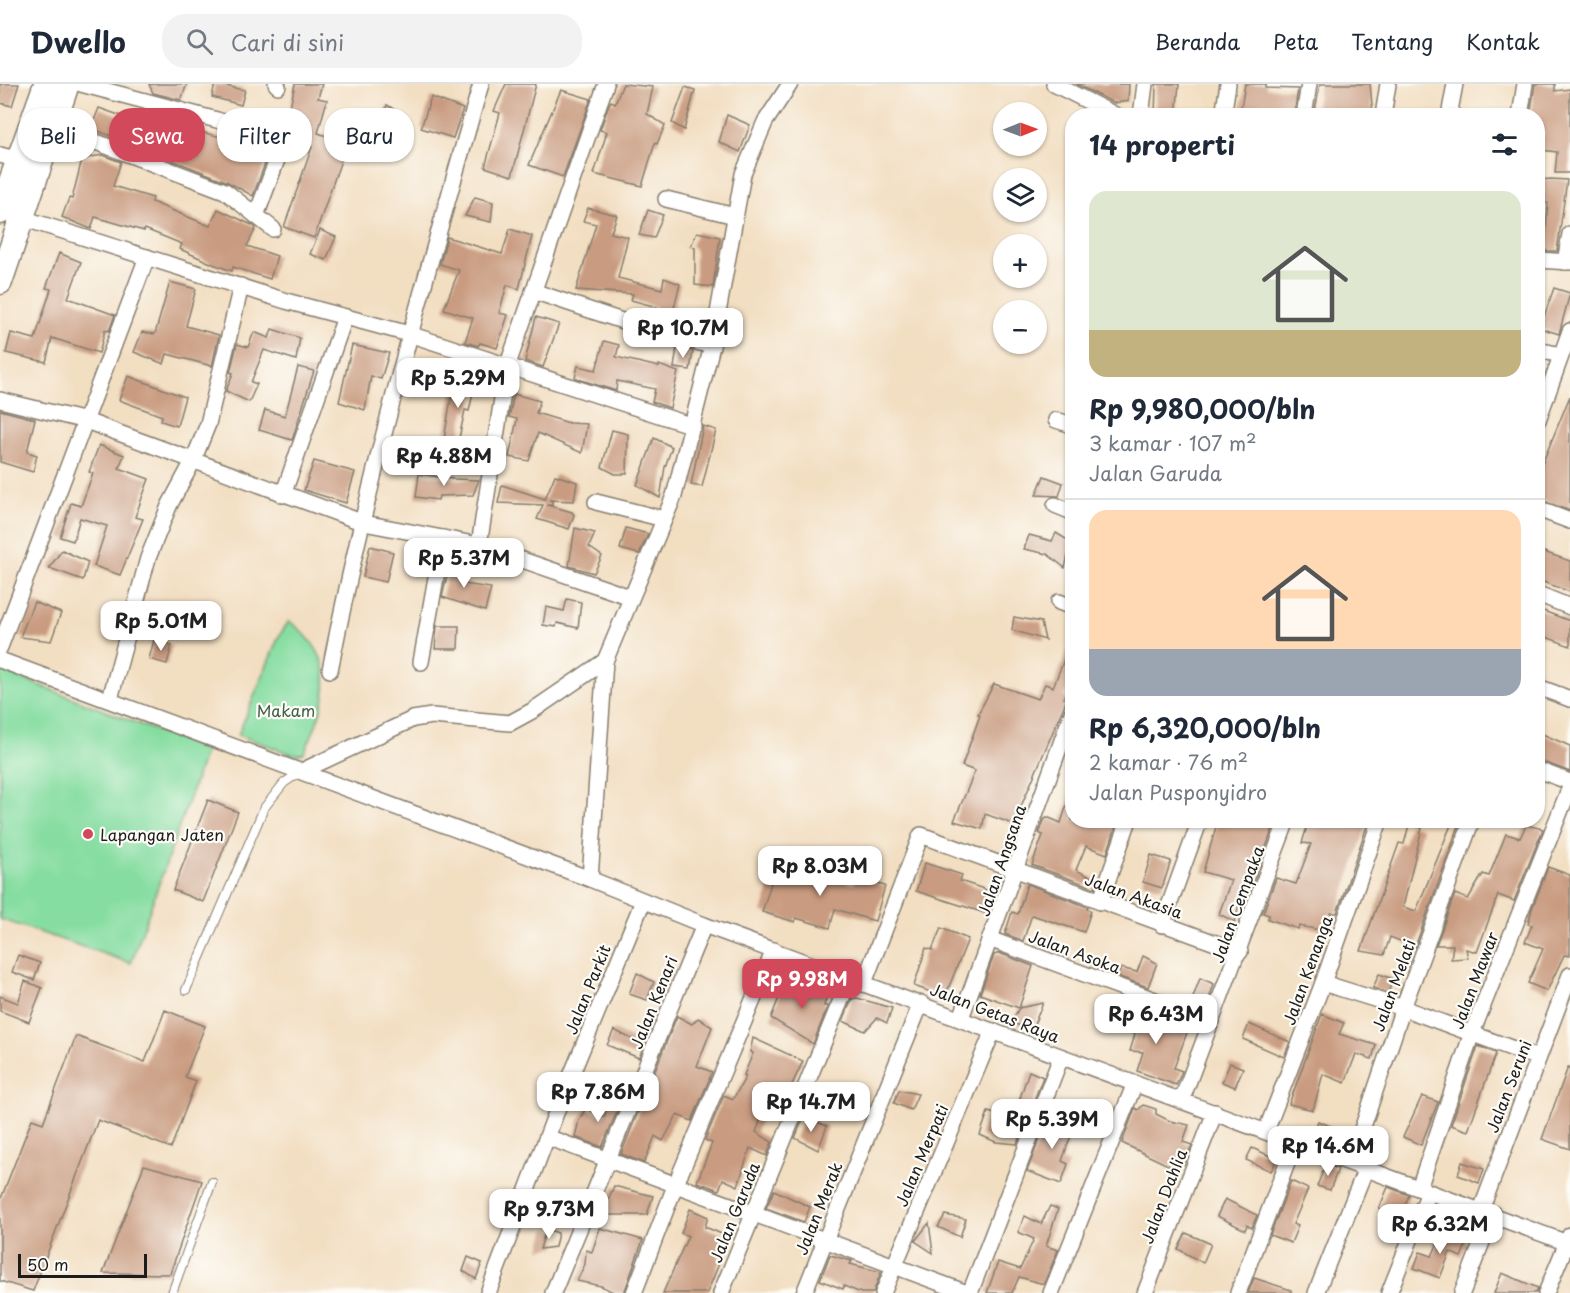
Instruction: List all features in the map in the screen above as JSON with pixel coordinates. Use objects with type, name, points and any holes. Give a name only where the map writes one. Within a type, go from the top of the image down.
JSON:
[{"type":"main road","points":[[45,108],[46,84]]},
{"type":"main road","points":[[53,108],[68,84]]},
{"type":"main road","points":[[0,282],[13,159]]},
{"type":"street","points":[[81,84],[217,120],[278,139],[281,149],[256,216]]},
{"type":"street","points":[[330,670],[346,588],[364,523],[409,334],[481,84]]},
{"type":"street","points":[[479,545],[507,367],[606,84]]},
{"type":"street","points":[[590,879],[604,661],[674,496],[712,346],[743,174],[765,122],[790,84]]},
{"type":"street","points":[[1142,108],[1144,84]]},
{"type":"street","points":[[1224,108],[1227,84]]},
{"type":"street","points":[[1305,108],[1309,84]]},
{"type":"street","points":[[1384,108],[1388,84]]},
{"type":"street","points":[[1450,108],[1455,84]]},
{"type":"street","points":[[1521,108],[1525,84]]},
{"type":"street","points":[[1056,85],[1101,108]]},
{"type":"street","points":[[97,143],[207,186],[225,190],[273,229]]},
{"type":"street","points":[[666,199],[735,216]]},
{"type":"street","points":[[7,214],[345,317],[409,334],[693,426]]},
{"type":"street","points":[[1545,260],[1568,262],[1570,234]]},
{"type":"street","points":[[0,647],[147,257]]},
{"type":"street","points":[[110,699],[148,558],[169,506],[193,462],[208,424],[241,285]]},
{"type":"street","points":[[533,291],[643,328],[712,346]]},
{"type":"street","points":[[283,495],[345,317]]},
{"type":"street","points":[[1545,400],[1570,331]]},
{"type":"street","points":[[1545,352],[1561,355]]},
{"type":"street","points":[[0,400],[87,421],[193,462],[364,523],[479,545],[630,597]]},
{"type":"street","points":[[1056,420],[1065,423]]},
{"type":"street","points":[[596,502],[664,519]]},
{"type":"street","points":[[1055,505],[1065,509]]},
{"type":"street","points":[[1545,512],[1570,521]]},
{"type":"street","points":[[421,662],[443,538]]},
{"type":"street","points":[[1545,597],[1570,607]]},
{"type":"street","name":"Jalan Getas Raya","points":[[0,660],[110,699],[590,879],[704,925],[921,1003],[1061,1057],[1424,1190],[1569,1240]]},
{"type":"street","points":[[302,771],[413,719],[432,716],[510,723],[532,711],[604,661]]},
{"type":"street","points":[[1545,690],[1570,699]]},
{"type":"street","name":"Jalan Angsana","points":[[961,1018],[992,940],[1065,732]]},
{"type":"street","points":[[1545,773],[1570,782]]},
{"type":"street","name":"Jalan Mawar","points":[[1389,1293],[1424,1190],[1472,1033],[1570,787]]},
{"type":"street","points":[[1100,902],[1126,828]]},
{"type":"street","points":[[1162,925],[1197,828]]},
{"type":"street","name":"Jalan Cempaka","points":[[1182,1100],[1240,952],[1284,828]]},
{"type":"street","name":"Jalan Kenanga","points":[[1266,1131],[1323,983],[1377,828]]},
{"type":"street","name":"Jalan Melati","points":[[1316,1293],[1359,1165],[1403,1008],[1469,828]]},
{"type":"street","name":"Jalan Akasia","points":[[857,981],[921,835],[1240,952]]},
{"type":"street","name":"Jalan Parkit","points":[[488,1293],[547,1137],[643,901]]},
{"type":"street","name":"Jalan Kenari","points":[[553,1293],[704,925]]},
{"type":"street","name":"Jalan Asoka","points":[[992,940],[1212,1021]]},
{"type":"street","points":[[634,1293],[675,1186],[774,950]]},
{"type":"street","name":"Jalan Seruni","points":[[1462,1293],[1538,1058],[1570,975]]},
{"type":"street","name":"Jalan Garuda","points":[[721,1293],[752,1212],[857,981]]},
{"type":"street","points":[[1323,983],[1403,1008],[1538,1058]]},
{"type":"street","name":"Jalan Merak","points":[[804,1293],[921,1003]]},
{"type":"street","name":"Jalan Merpati","points":[[883,1293],[993,1031]]},
{"type":"street","points":[[547,1137],[969,1293],[1061,1057]]},
{"type":"street","points":[[1051,1293],[1135,1083]]},
{"type":"street","name":"Jalan Dahlia","points":[[1145,1293],[1215,1112]]},
{"type":"street","points":[[1238,1293],[1295,1142]]},
{"type":"street","points":[[1546,1293],[1569,1240]]},
{"type":"lane","points":[[186,990],[264,808],[284,783],[302,771]]},
{"type":"lane","points":[[172,1293],[212,1182]]},
{"type":"green space","name":"Makam","points":[[289,621],[306,635],[317,650],[323,666],[325,682],[319,716],[304,753],[294,755],[238,735],[279,636]]},
{"type":"green space","name":"Lapangan Jaten","points":[[0,670],[206,750],[131,963],[0,919]]},
{"type":"building","points":[[0,84],[19,84],[12,106],[0,103]]},
{"type":"building","points":[[149,84],[187,84],[181,100],[153,93]]},
{"type":"building","points":[[215,84],[245,90],[241,105],[212,97]]},
{"type":"building","points":[[295,84],[322,84],[318,98],[327,100],[318,133],[324,135],[324,162],[340,162],[314,238],[284,227],[307,162],[312,162],[312,108],[290,107]]},
{"type":"building","points":[[506,84],[536,84],[512,176],[485,167],[500,113],[494,111]]},
{"type":"building","points":[[623,84],[653,87],[647,114],[665,125],[657,144],[655,143],[642,186],[594,174],[607,132],[600,130],[609,104],[611,101],[615,103]]},
{"type":"building","points":[[1076,84],[1129,84],[1128,101],[1114,103]]},
{"type":"building","points":[[1156,84],[1179,84],[1177,108],[1155,108]]},
{"type":"building","points":[[1245,84],[1267,84],[1265,88],[1298,89],[1295,108],[1241,108]]},
{"type":"building","points":[[1320,84],[1370,84],[1372,108],[1316,108]]},
{"type":"building","points":[[1535,84],[1555,84],[1555,91],[1570,89],[1570,173],[1555,173],[1557,152],[1545,150],[1545,108],[1531,108]]},
{"type":"building","points":[[685,87],[695,90],[684,130],[672,123]]},
{"type":"building","points":[[561,90],[591,99],[563,177],[529,165]]},
{"type":"building","points":[[431,97],[463,109],[453,138],[421,128]]},
{"type":"building","points":[[99,108],[109,112],[109,135],[97,130]]},
{"type":"building","points":[[727,115],[750,125],[740,152],[719,142]]},
{"type":"building","points":[[205,133],[217,136],[217,162],[266,162],[253,196],[228,182],[177,162],[205,162]]},
{"type":"building","points":[[97,156],[109,158],[109,162],[121,162],[113,186],[153,198],[152,202],[210,226],[218,209],[252,225],[256,228],[247,246],[277,256],[270,279],[233,267],[232,271],[213,264],[180,249],[182,244],[145,229],[144,231],[95,217],[91,229],[62,217],[69,198],[72,199],[81,162],[97,162]]},
{"type":"building","points":[[1545,179],[1567,180],[1557,251],[1545,251],[1548,203],[1545,203]]},
{"type":"building","points":[[475,197],[493,202],[491,222],[465,216]]},
{"type":"building","points":[[588,208],[617,215],[611,233],[628,237],[618,278],[662,289],[664,278],[680,284],[672,316],[656,313],[657,307],[631,300],[633,294],[576,290],[596,224],[583,221]]},
{"type":"building","points":[[648,210],[663,215],[654,238],[639,235]]},
{"type":"building","points":[[510,229],[532,236],[519,289],[507,285],[499,313],[508,315],[497,348],[465,342],[473,318],[444,309],[459,270],[440,264],[447,237],[502,254]]},
{"type":"building","points":[[320,230],[336,237],[326,260],[310,254]]},
{"type":"building","points":[[697,232],[720,237],[713,287],[695,285],[695,248],[691,246]]},
{"type":"building","points":[[59,253],[81,262],[68,298],[115,315],[109,331],[105,330],[99,353],[52,338],[46,362],[6,353],[11,333],[35,339],[51,289],[46,288]]},
{"type":"building","points":[[170,282],[196,289],[186,326],[219,335],[212,366],[167,354],[164,364],[134,352],[142,332],[155,334]]},
{"type":"building","points":[[1554,288],[1570,293],[1559,334],[1545,330],[1545,314]]},
{"type":"building","points":[[536,317],[559,324],[543,367],[525,361]]},
{"type":"building","points":[[272,329],[300,338],[296,360],[264,350],[251,382],[257,384],[249,402],[226,391],[233,373],[230,372],[237,344],[248,347],[254,332],[269,338]]},
{"type":"building","points":[[604,341],[619,345],[616,357],[659,367],[659,365],[678,372],[670,408],[652,402],[655,389],[617,381],[616,391],[575,378],[578,366],[596,370]]},
{"type":"building","points":[[352,345],[389,353],[381,379],[371,376],[365,410],[339,402]]},
{"type":"building","points":[[677,347],[693,351],[690,370],[674,368]]},
{"type":"building","points":[[298,367],[314,371],[292,440],[259,430],[265,410],[285,416]]},
{"type":"building","points":[[455,375],[476,380],[469,411],[465,410],[457,448],[443,445]]},
{"type":"building","points":[[128,376],[185,397],[177,426],[161,421],[162,416],[119,400]]},
{"type":"building","points":[[514,394],[540,401],[536,413],[569,423],[587,424],[582,453],[538,433],[529,461],[509,457],[517,419],[509,417]]},
{"type":"building","points":[[1570,396],[1570,511],[1545,502],[1545,457]]},
{"type":"building","points":[[0,410],[35,419],[27,452],[37,455],[33,472],[0,462]]},
{"type":"building","points":[[703,426],[716,430],[702,487],[691,485]]},
{"type":"building","points":[[612,430],[628,434],[627,474],[615,474],[602,467]]},
{"type":"building","points":[[654,438],[672,447],[665,467],[660,498],[637,485]]},
{"type":"building","points":[[99,445],[124,455],[119,468],[149,479],[135,517],[143,519],[120,575],[94,566],[107,526],[80,518],[73,541],[60,537],[71,503],[81,506],[93,473],[89,472]]},
{"type":"building","points":[[314,461],[355,472],[346,503],[304,490]]},
{"type":"building","points":[[419,474],[479,480],[473,495],[439,496],[438,500],[416,497]]},
{"type":"building","points":[[555,475],[577,482],[574,501],[549,500],[552,501],[552,505],[547,505],[572,512],[574,515],[569,529],[537,519],[543,505],[498,503],[502,485],[545,499]]},
{"type":"building","points":[[1044,476],[1063,483],[1059,496],[1036,495]]},
{"type":"building","points":[[575,528],[595,533],[589,547],[602,556],[594,573],[569,566]]},
{"type":"building","points":[[626,528],[648,534],[639,554],[620,549]]},
{"type":"building","points":[[1056,533],[1065,538],[1065,568],[1047,554],[1024,549],[1029,535],[1052,541]]},
{"type":"building","points":[[370,546],[393,552],[386,582],[363,577]]},
{"type":"building","points":[[62,550],[88,562],[83,580],[49,568]]},
{"type":"building","points":[[1545,552],[1570,561],[1570,592],[1545,583]]},
{"type":"building","points":[[450,563],[469,565],[464,584],[491,588],[485,611],[442,597]]},
{"type":"building","points":[[567,599],[581,602],[578,628],[557,623],[556,627],[543,625],[546,607],[564,611]]},
{"type":"building","points":[[34,602],[61,613],[51,641],[20,637]]},
{"type":"building","points":[[1545,612],[1570,621],[1570,646],[1545,637]]},
{"type":"building","points":[[1014,617],[1041,622],[1045,640],[1012,630]]},
{"type":"building","points":[[437,626],[459,626],[458,649],[435,649]]},
{"type":"building","points":[[154,640],[172,645],[167,664],[149,659]]},
{"type":"building","points":[[1065,657],[1065,704],[1019,811],[1021,811],[1016,825],[985,814],[982,829],[954,821],[975,771],[962,766],[980,715],[978,714],[994,684],[1038,699],[1045,684],[1053,687]]},
{"type":"building","points":[[1545,735],[1570,746],[1570,772],[1545,763]]},
{"type":"building","points":[[208,800],[238,812],[203,902],[173,890]]},
{"type":"building","points":[[1065,811],[1065,828],[1115,828],[1107,854],[1086,846],[1076,870],[1097,880],[1095,888],[1032,865],[1043,835],[1039,833],[1044,820],[1047,817],[1061,823]]},
{"type":"building","points":[[1216,828],[1273,828],[1244,906],[1239,904],[1235,922],[1219,914],[1231,880],[1203,872]]},
{"type":"building","points":[[1307,828],[1366,828],[1337,913],[1331,913],[1326,931],[1299,926],[1298,929],[1268,919],[1269,915],[1263,913],[1276,878],[1296,884],[1311,844],[1302,843]]},
{"type":"building","points":[[1408,828],[1422,828],[1403,907],[1416,911],[1450,828],[1458,828],[1415,947],[1390,937],[1384,955],[1361,951],[1399,843],[1404,844]]},
{"type":"building","points":[[1525,828],[1543,829],[1514,901],[1498,895],[1477,952],[1466,949],[1468,958],[1451,959],[1453,945],[1436,945],[1455,894],[1468,899],[1483,874],[1489,876],[1506,834],[1520,838]]},
{"type":"building","points":[[1151,855],[1171,861],[1162,888],[1143,882]]},
{"type":"building","points":[[925,863],[962,875],[960,881],[993,892],[985,913],[916,891]]},
{"type":"building","points":[[777,864],[816,876],[817,873],[854,884],[856,877],[885,886],[875,921],[835,909],[830,928],[796,918],[795,922],[762,912]]},
{"type":"building","points":[[1548,867],[1570,875],[1570,956],[1564,955],[1547,991],[1528,983],[1543,949],[1525,942],[1532,925],[1528,924],[1532,909]]},
{"type":"building","points":[[1027,884],[1088,907],[1087,909],[1091,911],[1084,932],[1032,915],[1023,941],[1005,934],[1012,912],[1018,914]]},
{"type":"building","points":[[941,928],[968,939],[945,997],[914,986],[926,948],[932,950]]},
{"type":"building","points":[[999,953],[1033,966],[1019,1008],[980,994],[994,955]]},
{"type":"building","points":[[18,955],[40,963],[34,980],[12,972]]},
{"type":"building","points":[[1143,956],[1157,963],[1148,987],[1117,976],[1121,968],[1137,972]]},
{"type":"building","points":[[637,973],[654,982],[647,1000],[629,994]]},
{"type":"building","points":[[1379,974],[1393,979],[1388,993],[1373,988]]},
{"type":"building","points":[[1200,978],[1214,984],[1206,1008],[1191,1003]]},
{"type":"building","points":[[25,981],[42,988],[29,1022],[0,1011],[0,996],[18,1003]]},
{"type":"building","points":[[814,981],[829,987],[824,1006],[828,1006],[813,1044],[771,1018],[784,985],[808,995]]},
{"type":"building","points":[[857,998],[892,1008],[887,1023],[877,1018],[865,1031],[843,1021],[852,999]]},
{"type":"building","points":[[1043,1003],[1032,1029],[1011,1023],[1019,1008]]},
{"type":"building","points":[[1127,1009],[1188,1030],[1174,1068],[1182,1071],[1176,1085],[1137,1071],[1143,1052],[1130,1051],[1135,1034],[1119,1028]]},
{"type":"building","points":[[165,1010],[205,1026],[185,1077],[196,1081],[171,1148],[98,1120],[33,1291],[0,1281],[0,1201],[32,1119],[43,1123],[76,1036],[145,1062]]},
{"type":"building","points":[[1322,1014],[1344,1023],[1339,1034],[1376,1045],[1372,1059],[1356,1054],[1345,1083],[1323,1074],[1313,1110],[1289,1104]]},
{"type":"building","points":[[677,1016],[692,1024],[698,1018],[712,1027],[697,1066],[712,1072],[692,1121],[677,1115],[663,1141],[655,1136],[644,1163],[621,1154]]},
{"type":"building","points":[[1249,1024],[1290,1042],[1284,1057],[1243,1039]]},
{"type":"building","points":[[614,1030],[644,1045],[639,1058],[607,1045]]},
{"type":"building","points":[[753,1038],[803,1061],[788,1093],[773,1087],[756,1132],[772,1142],[767,1156],[750,1148],[738,1186],[723,1179],[719,1190],[697,1182],[712,1143],[705,1140],[724,1095],[733,1099],[746,1076],[744,1075],[753,1053],[750,1052]]},
{"type":"building","points":[[1478,1046],[1496,1053],[1468,1131],[1451,1125]]},
{"type":"building","points":[[1230,1063],[1243,1068],[1235,1087],[1222,1082]]},
{"type":"building","points":[[1568,1067],[1570,1067],[1570,1149],[1542,1139]]},
{"type":"building","points":[[1029,1071],[1043,1077],[1017,1144],[996,1142],[980,1135],[988,1112],[1013,1119]]},
{"type":"building","points":[[899,1090],[918,1094],[911,1110],[894,1103]]},
{"type":"building","points":[[614,1092],[624,1095],[602,1147],[575,1137],[579,1120],[586,1108],[604,1117]]},
{"type":"building","points":[[1422,1096],[1438,1102],[1421,1145],[1403,1137]]},
{"type":"building","points":[[1143,1105],[1156,1109],[1156,1114],[1170,1121],[1189,1125],[1183,1142],[1192,1145],[1184,1164],[1176,1161],[1174,1168],[1122,1143],[1135,1108],[1138,1110]]},
{"type":"building","points":[[1049,1115],[1075,1124],[1062,1161],[1068,1164],[1061,1184],[1027,1171]]},
{"type":"building","points":[[804,1117],[827,1126],[818,1150],[795,1138]]},
{"type":"building","points":[[1318,1121],[1332,1127],[1325,1144],[1311,1138]]},
{"type":"building","points":[[1252,1148],[1277,1159],[1271,1171],[1246,1160]]},
{"type":"building","points":[[1462,1162],[1484,1169],[1479,1183],[1458,1175]]},
{"type":"building","points":[[1326,1164],[1338,1169],[1330,1190],[1317,1186]]},
{"type":"building","points":[[144,1165],[202,1181],[170,1274],[103,1273]]},
{"type":"building","points":[[1291,1181],[1308,1189],[1293,1224],[1298,1226],[1291,1243],[1270,1235]]},
{"type":"building","points":[[614,1186],[653,1196],[647,1215],[602,1215]]},
{"type":"building","points":[[1388,1187],[1409,1195],[1400,1218],[1379,1209]]},
{"type":"building","points":[[774,1190],[810,1207],[804,1222],[766,1208]]},
{"type":"building","points":[[1225,1199],[1257,1215],[1252,1228],[1247,1225],[1245,1230],[1217,1216]]},
{"type":"building","points":[[1050,1206],[1058,1209],[1046,1246],[1058,1250],[1044,1284],[1019,1277],[1012,1293],[987,1293],[998,1262],[1020,1269],[1034,1239],[1018,1232],[1025,1216],[1041,1224]]},
{"type":"building","points":[[690,1209],[708,1217],[705,1227],[729,1237],[718,1258],[721,1259],[707,1293],[663,1293],[688,1236],[681,1233]]},
{"type":"building","points":[[945,1215],[966,1219],[960,1237],[938,1227]]},
{"type":"building","points":[[929,1223],[933,1253],[915,1241]]},
{"type":"building","points":[[600,1228],[643,1240],[624,1293],[615,1293],[601,1286],[577,1281],[585,1264],[586,1250],[592,1252]]},
{"type":"building","points":[[546,1229],[558,1233],[555,1247],[540,1249]]},
{"type":"building","points":[[1443,1232],[1467,1243],[1461,1257],[1450,1252],[1440,1278],[1414,1268],[1420,1252],[1432,1256]]},
{"type":"building","points":[[1186,1233],[1211,1244],[1203,1263],[1178,1249]]},
{"type":"building","points":[[830,1255],[852,1261],[850,1264],[881,1272],[873,1293],[861,1293],[844,1286],[843,1289],[820,1280]]},
{"type":"building","points":[[468,1257],[482,1263],[476,1279],[463,1271]]},
{"type":"building","points":[[1502,1273],[1538,1288],[1536,1293],[1494,1293]]},
{"type":"building","points":[[1254,1278],[1291,1290],[1291,1293],[1248,1293]]},
{"type":"place","name":"Lapangan Jaten","points":[[88,834]]}]
